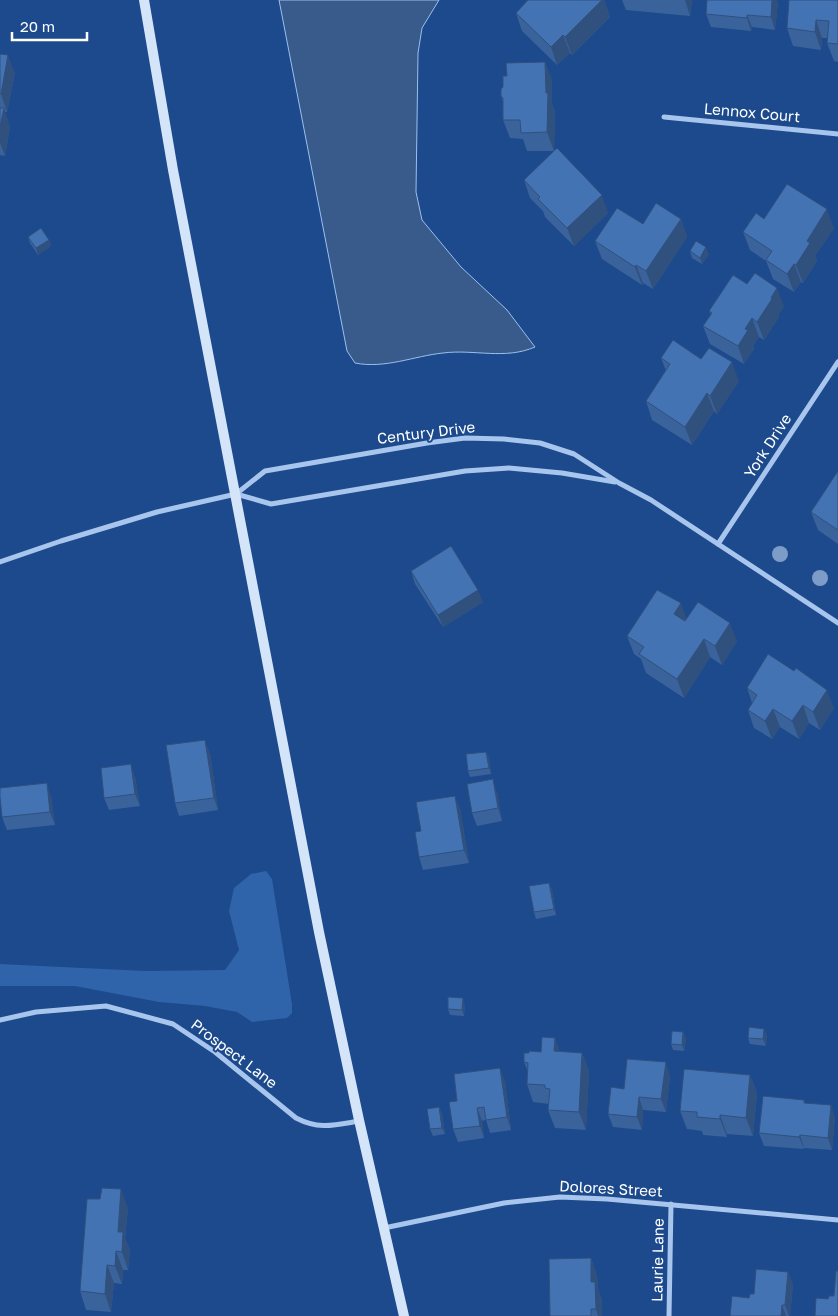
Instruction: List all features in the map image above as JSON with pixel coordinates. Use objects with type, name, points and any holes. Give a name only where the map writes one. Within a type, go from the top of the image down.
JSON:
[{"type":"main road","points":[[144,0],[173,170],[319,932],[404,1316]]},
{"type":"street","name":"Lennox Court","points":[[664,117],[838,134]]},
{"type":"street","name":"York Drive","points":[[718,544],[838,362]]},
{"type":"street","name":"Century Drive","points":[[0,562],[157,512],[236,494],[265,471],[427,442],[465,438],[504,439],[540,443],[574,454],[619,483],[651,500],[838,624]]},
{"type":"street","name":"Century Drive","points":[[236,494],[271,504],[465,471],[509,468],[562,473],[619,483]]},
{"type":"street","name":"Prospect Lane","points":[[0,1020],[36,1012],[106,1006],[173,1024],[215,1052],[296,1118],[319,1126],[332,1126],[360,1120]]},
{"type":"street","name":"Dolores Street","points":[[384,1228],[504,1203],[580,1198],[671,1204],[838,1220]]},
{"type":"street","name":"Laurie Lane","points":[[669,1316],[671,1204]]},
{"type":"shaded area","points":[[279,0],[439,0],[422,28],[418,53],[416,192],[422,220],[461,267],[507,310],[535,347],[524,351],[501,354],[455,352],[388,363],[355,363],[347,351]]},
{"type":"shaded area","points":[[266,871],[272,879],[292,1004],[292,1013],[287,1018],[252,1022],[237,1012],[205,1006],[159,1002],[75,986],[0,986],[0,964],[145,971],[225,970],[239,950],[229,911],[234,888],[251,874]]},
{"type":"building","points":[[528,0],[602,0],[565,37],[563,35],[551,47],[516,13]]},
{"type":"building","points":[[707,0],[772,0],[771,17],[747,15],[747,18],[706,14]]},
{"type":"building","points":[[789,0],[838,0],[838,44],[827,43],[829,21],[816,20],[815,32],[787,28]]},
{"type":"building","points":[[0,54],[8,55],[1,94],[0,94]]},
{"type":"building","points":[[545,62],[546,93],[548,93],[547,132],[521,133],[520,120],[503,120],[501,89],[503,87],[503,76],[507,76],[506,63]]},
{"type":"building","points":[[0,108],[4,108],[0,127]]},
{"type":"building","points":[[557,148],[602,195],[567,228],[538,199],[540,197],[524,180]]},
{"type":"building","points":[[787,184],[827,209],[807,241],[810,243],[796,265],[794,264],[787,274],[766,260],[772,251],[743,232],[756,213],[764,219]]},
{"type":"building","points":[[656,203],[681,219],[646,271],[636,265],[635,267],[595,241],[617,208],[643,224]]},
{"type":"building","points":[[41,228],[49,240],[36,248],[28,237]]},
{"type":"building","points":[[696,241],[706,247],[700,258],[690,251]]},
{"type":"building","points":[[755,273],[777,288],[757,322],[752,318],[745,329],[748,330],[738,346],[703,326],[712,313],[709,311],[733,275],[747,284]]},
{"type":"building","points":[[673,340],[701,359],[709,348],[732,362],[710,396],[707,393],[685,427],[646,401],[670,364],[661,358]]},
{"type":"building","points":[[838,471],[838,530],[811,512]]},
{"type":"building","points":[[451,546],[478,590],[438,615],[411,571]]},
{"type":"building","points":[[657,590],[681,603],[674,614],[685,621],[698,602],[730,623],[715,646],[704,639],[677,679],[639,654],[644,647],[627,636]]},
{"type":"building","points":[[768,654],[794,671],[796,668],[827,690],[813,712],[803,705],[792,721],[773,709],[765,721],[748,710],[757,695],[747,688]]},
{"type":"building","points":[[205,740],[214,798],[175,803],[166,745]]},
{"type":"building","points":[[486,752],[489,768],[468,771],[466,754]]},
{"type":"building","points":[[131,764],[135,794],[104,798],[101,768]]},
{"type":"building","points":[[493,779],[498,808],[472,813],[467,784]]},
{"type":"building","points":[[47,783],[50,812],[2,817],[0,788]]},
{"type":"building","points":[[455,796],[464,850],[419,857],[415,832],[421,831],[416,802]]},
{"type":"building","points":[[549,883],[554,909],[534,912],[529,886]]},
{"type":"building","points":[[448,997],[463,998],[462,1010],[448,1009]]},
{"type":"building","points":[[749,1027],[764,1029],[763,1039],[748,1038]]},
{"type":"building","points":[[672,1031],[683,1032],[682,1045],[671,1044]]},
{"type":"building","points":[[542,1037],[555,1038],[554,1051],[582,1053],[579,1112],[548,1110],[550,1089],[545,1088],[545,1085],[527,1084],[528,1063],[524,1062],[524,1053],[529,1053],[529,1051],[541,1052]]},
{"type":"building","points":[[627,1059],[666,1062],[661,1099],[639,1097],[637,1117],[608,1114],[611,1087],[624,1089]]},
{"type":"building","points":[[500,1068],[507,1117],[486,1120],[484,1107],[477,1108],[480,1126],[453,1129],[449,1102],[457,1101],[454,1074]]},
{"type":"building","points":[[684,1069],[750,1075],[746,1118],[720,1115],[720,1119],[697,1117],[697,1112],[680,1111]]},
{"type":"building","points":[[763,1096],[804,1100],[804,1103],[831,1105],[828,1138],[759,1133]]},
{"type":"building","points":[[439,1107],[442,1128],[430,1129],[427,1109]]},
{"type":"building","points":[[102,1188],[121,1189],[118,1232],[123,1232],[122,1252],[116,1251],[115,1266],[107,1265],[105,1294],[80,1291],[87,1199],[100,1199]]},
{"type":"building","points":[[591,1258],[591,1282],[595,1282],[596,1309],[591,1309],[591,1316],[550,1316],[549,1259]]},
{"type":"building","points":[[756,1269],[788,1272],[785,1305],[782,1305],[781,1316],[730,1316],[732,1296],[749,1298],[750,1294],[754,1294]]},
{"type":"building","points":[[836,1271],[838,1271],[838,1316],[815,1316],[816,1298],[828,1299],[829,1296],[834,1296]]}]
